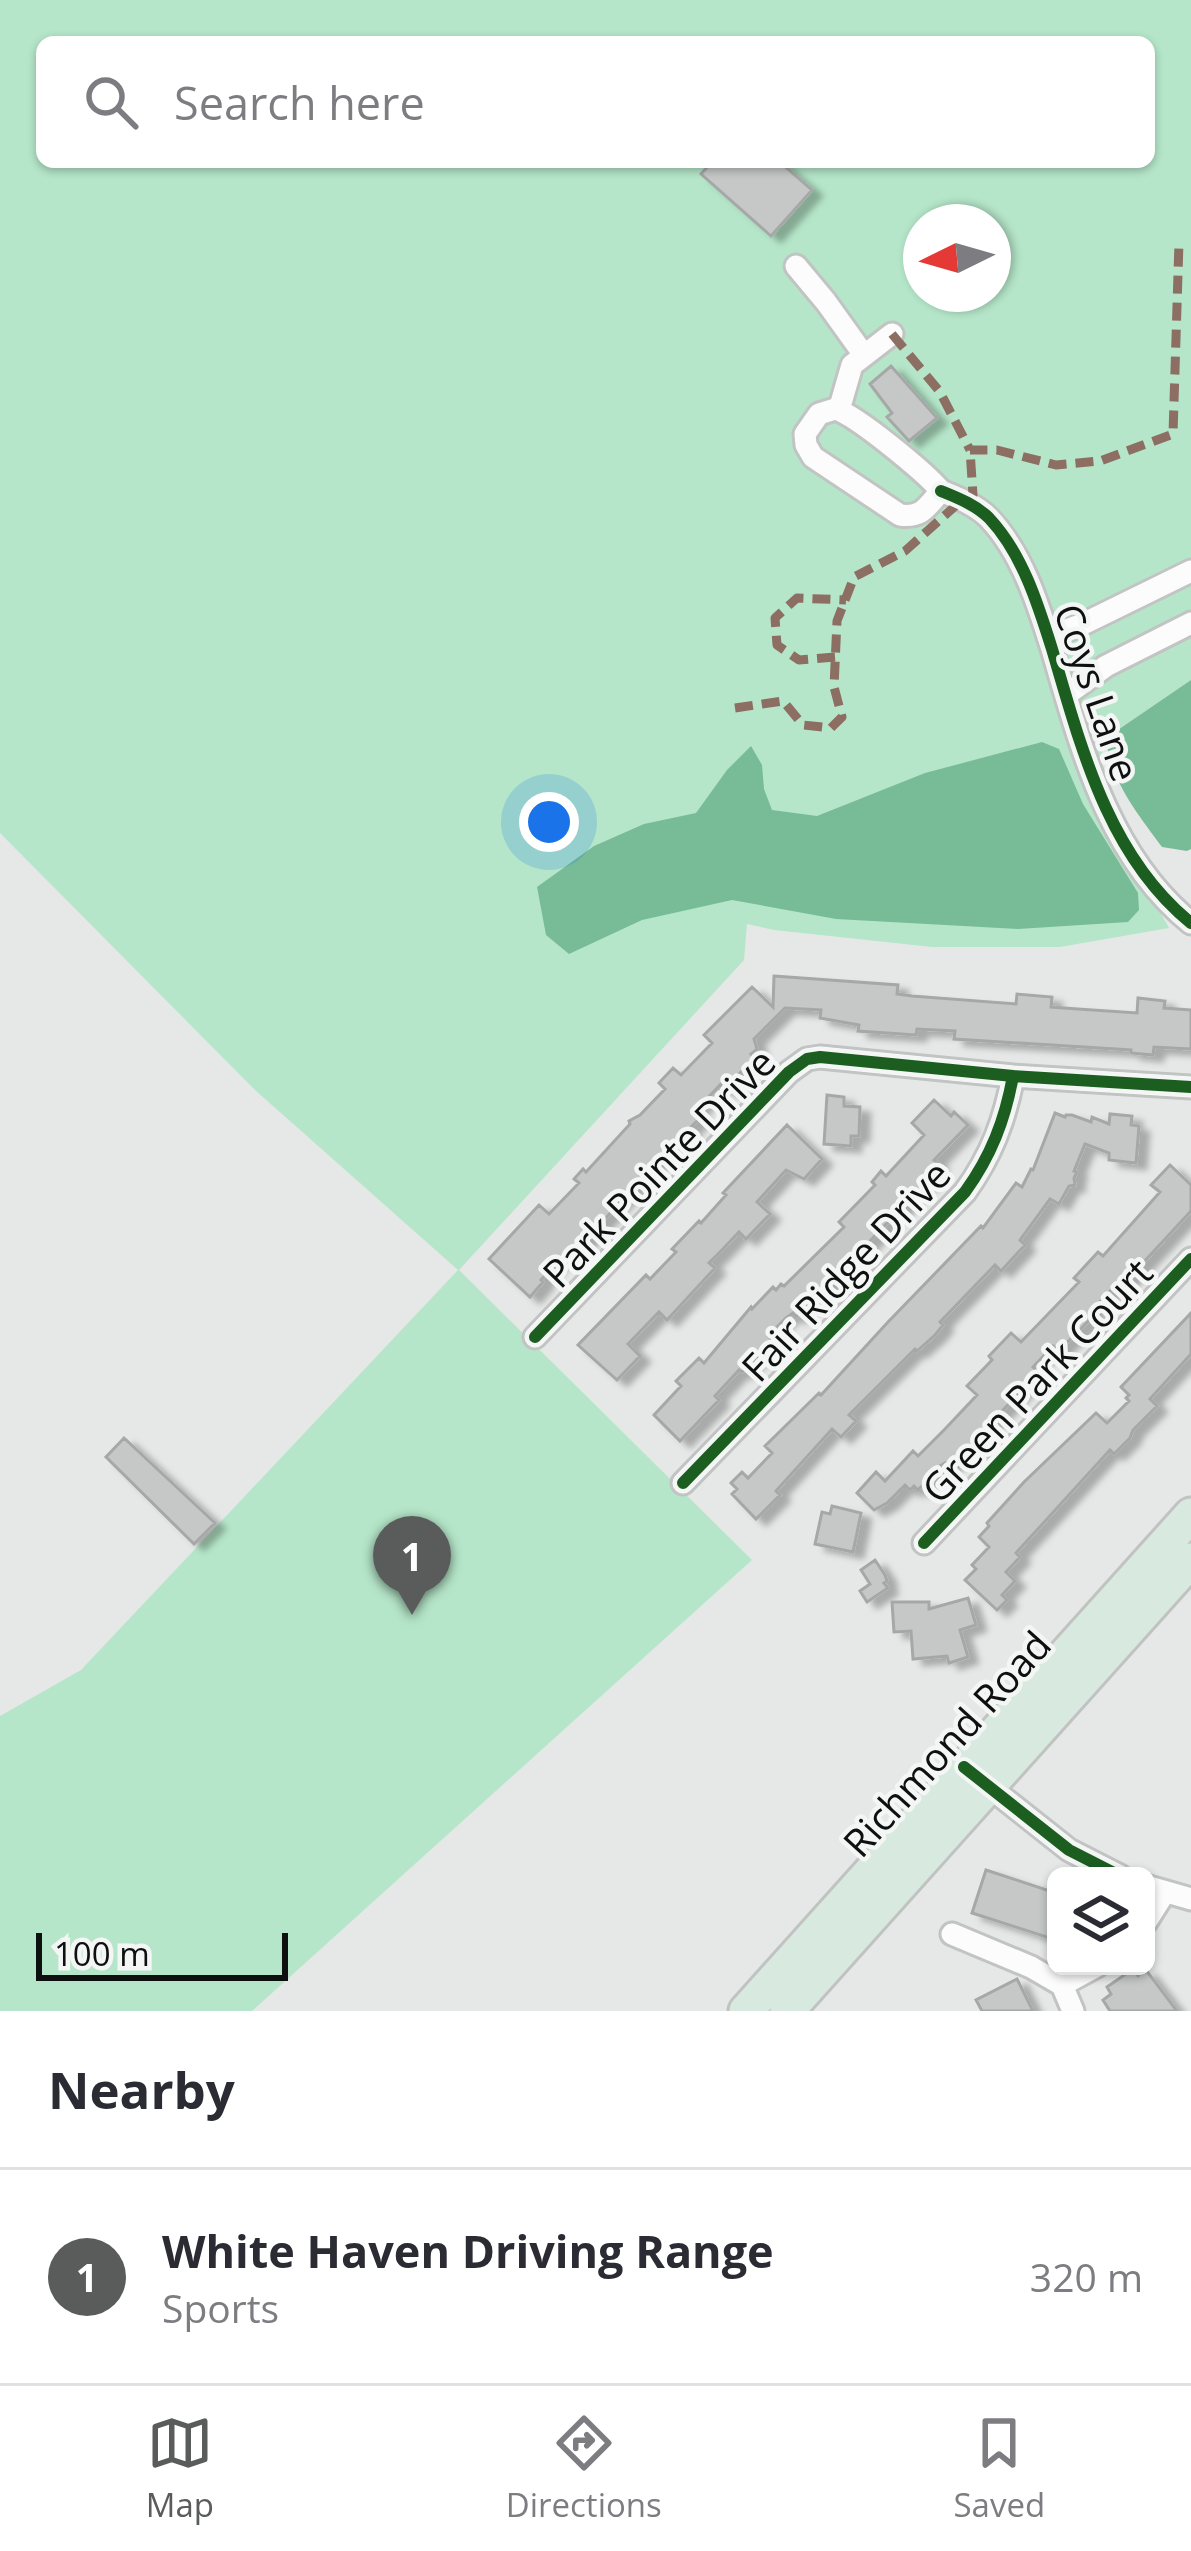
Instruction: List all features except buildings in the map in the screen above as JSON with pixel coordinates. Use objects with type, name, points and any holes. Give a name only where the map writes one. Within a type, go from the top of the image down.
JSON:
[{"type":"highway","name":"Richmond Road","points":[[787,2011],[1191,1515]]},
{"type":"highway","name":"Richmond Road","points":[[746,2011],[1191,1560]]},
{"type":"street","points":[[796,266],[864,355]]},
{"type":"street","points":[[892,334],[852,365],[839,410],[819,414],[805,434],[806,445],[813,457],[900,515],[914,517],[941,491]]},
{"type":"street","name":"Coys Lane","points":[[839,410],[853,416],[941,491],[988,517],[1013,550],[1048,637],[1095,785],[1150,881],[1191,923]]},
{"type":"street","points":[[1048,637],[1191,571]]},
{"type":"street","points":[[1066,695],[1106,666],[1191,623]]},
{"type":"street","name":"Park Pointe Drive","points":[[536,1337],[806,1059],[1191,1087]]},
{"type":"street","name":"Fair Ridge Drive","points":[[683,1483],[965,1192],[999,1133],[1013,1076]]},
{"type":"street","name":"Green Park Court","points":[[924,1543],[1191,1259]]},
{"type":"street","points":[[976,1776],[1069,1850],[1102,1867]]},
{"type":"street","points":[[1156,1889],[1191,1899]]},
{"type":"street","points":[[952,1934],[1062,1985],[1073,2011]]},
{"type":"street","points":[[1062,1985],[1080,1975]]},
{"type":"shaded area","points":[[0,0],[1191,0],[1191,680],[1106,738],[1092,791],[1169,928],[1060,947],[932,947],[747,924],[744,960],[459,1270],[752,1560],[252,2011],[0,2011],[0,1716],[81,1670],[458,1270],[255,1090],[0,833]]},
{"type":"shaded area","points":[[1191,680],[1191,849],[1187,851],[1162,847],[1143,822],[1119,782],[1106,738]]},
{"type":"shaded area","points":[[1042,742],[1059,749],[1083,804],[1138,893],[1139,910],[1128,922],[1018,929],[836,919],[732,900],[642,920],[569,954],[546,935],[537,887],[594,846],[644,824],[696,813],[751,746],[762,765],[772,810],[817,816],[925,773]]},
{"type":"marked path","points":[[970,504],[970,450],[997,450],[1056,465],[1100,461],[1173,434],[1179,242]]},
{"type":"marked path","points":[[892,334],[940,392],[970,450]]},
{"type":"marked path","points":[[735,708],[783,701],[803,725],[831,728],[842,717],[834,687],[837,621],[854,577],[905,551],[962,500]]},
{"type":"marked path","points":[[835,657],[799,660],[777,645],[775,618],[797,598],[846,600]]},
{"type":"cycle path","points":[[941,491],[984,513],[1011,547],[1035,597],[1101,798],[1138,866],[1191,923]]},
{"type":"cycle path","points":[[535,1337],[789,1072],[807,1059],[1191,1087]]},
{"type":"cycle path","points":[[683,1483],[965,1192],[996,1137],[1013,1076]]},
{"type":"cycle path","points":[[924,1543],[1191,1259]]},
{"type":"cycle path","points":[[964,1767],[1069,1850],[1102,1867]]},
{"type":"place","name":"White Haven Driving Range","points":[[412,1615]]}]
